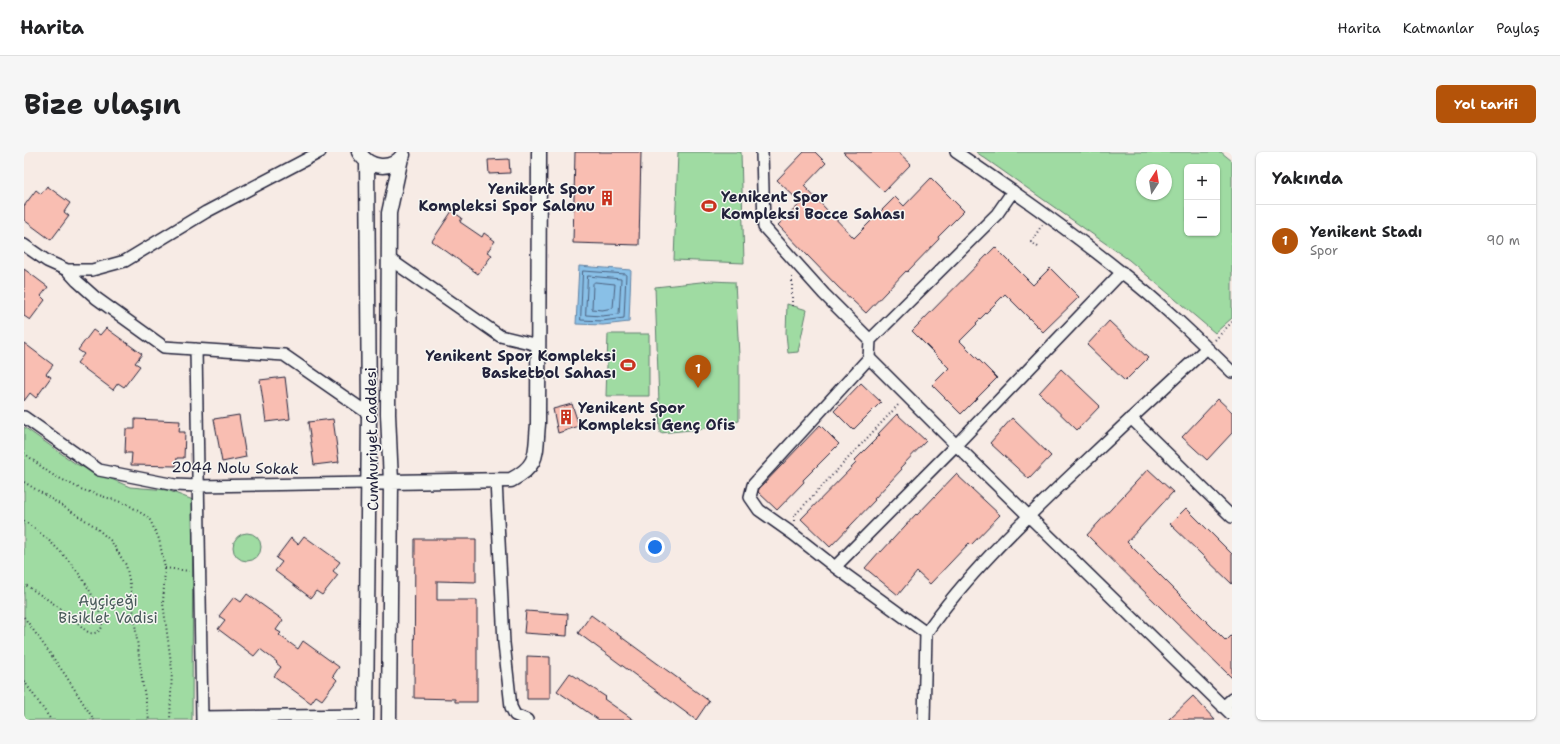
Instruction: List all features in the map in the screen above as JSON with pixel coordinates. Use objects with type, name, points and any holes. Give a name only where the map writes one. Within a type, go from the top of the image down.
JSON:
[{"type":"street","points":[[67,270],[92,270],[125,261],[206,212],[320,152]]},
{"type":"street","points":[[368,483],[511,480],[524,473],[535,459],[538,424],[539,152]]},
{"type":"street","points":[[762,152],[764,227],[824,294],[870,340]]},
{"type":"street","points":[[956,152],[1048,216],[1122,272],[1232,372]]},
{"type":"street","points":[[363,157],[374,165],[388,166],[403,155]]},
{"type":"street","name":"Cumhuriyet Caddesi","points":[[389,720],[389,213],[403,155]]},
{"type":"street","name":"Cumhuriyet Caddesi","points":[[363,157],[369,414],[366,718]]},
{"type":"street","points":[[926,633],[759,510],[750,497],[753,485],[869,358],[870,340],[997,214],[1013,191]]},
{"type":"street","points":[[24,245],[47,261],[67,270],[96,298],[164,347],[284,355],[369,414]]},
{"type":"street","points":[[388,258],[500,336],[538,345]]},
{"type":"street","points":[[835,567],[956,445],[1122,272]]},
{"type":"street","points":[[924,720],[926,633],[939,613],[1029,516],[1131,418],[1207,348]]},
{"type":"street","points":[[196,349],[202,719],[366,718]]},
{"type":"street","points":[[869,358],[1232,715]]},
{"type":"street","name":"2044 Nolu Sokak","points":[[24,417],[99,470],[175,484],[198,486],[368,483]]},
{"type":"street","points":[[1131,418],[1232,517]]},
{"type":"street","points":[[496,480],[504,643],[511,707],[515,715],[527,720]]},
{"type":"street","points":[[1223,707],[1232,699]]},
{"type":"path","points":[[1038,247],[1031,242],[1048,216]]},
{"type":"path","points":[[792,259],[792,306]]},
{"type":"path","points":[[1207,348],[1232,322]]},
{"type":"path","points":[[793,534],[794,516],[906,396]]},
{"type":"path","points":[[24,453],[51,474],[83,490],[127,504],[149,518],[159,539],[165,568],[163,603],[172,670],[170,720]]},
{"type":"path","points":[[24,482],[93,525],[111,541],[126,565],[149,720]]},
{"type":"path","points":[[24,521],[40,532],[55,546],[78,573],[94,598],[102,620],[100,630],[94,633],[89,632],[66,612],[24,584]]},
{"type":"path","points":[[165,568],[199,572]]},
{"type":"path","points":[[24,617],[66,676],[94,720]]},
{"type":"path","points":[[24,681],[51,720]]},
{"type":"green space","name":"Yenikent Spor Kompleksi Bocce Sahası","points":[[678,152],[741,152],[744,263],[674,260]]},
{"type":"green space","points":[[976,152],[1221,152],[1232,161],[1232,318],[1215,333],[1129,260]]},
{"type":"green space","points":[[710,281],[735,282],[739,355],[739,421],[701,429],[660,433],[655,287]]},
{"type":"green space","points":[[787,304],[807,310],[798,352],[788,353],[786,333]]},
{"type":"green space","name":"Yenikent Spor Kompleksi Basketbol Sahası","points":[[608,334],[649,334],[649,396],[606,396]]},
{"type":"green space","name":"Ayçiçeği Bisiklet Vadisi","points":[[24,427],[76,464],[130,487],[167,490],[193,500],[192,720],[24,720]]},
{"type":"green space","points":[[247,533],[257,537],[261,547],[257,557],[247,561],[237,557],[233,547],[237,537]]},
{"type":"water","points":[[579,266],[631,270],[629,322],[603,325],[576,324]]},
{"type":"building","name":"Yenikent Spor Kompleksi Spor Salonu","points":[[575,152],[641,152],[639,245],[573,243]]},
{"type":"building","points":[[804,152],[815,152],[826,163],[804,186],[854,238],[895,197],[904,206],[931,178],[964,211],[938,237],[939,239],[866,313],[838,287],[778,225],[801,203],[777,180]]},
{"type":"building","points":[[843,152],[898,152],[911,164],[884,192]]},
{"type":"building","points":[[509,159],[510,173],[489,174],[488,160]]},
{"type":"building","points":[[47,186],[70,203],[64,212],[69,216],[51,240],[24,220],[24,206],[36,190],[41,194]]},
{"type":"building","points":[[452,211],[462,218],[460,222],[482,237],[484,233],[495,241],[487,252],[492,255],[478,274],[432,241]]},
{"type":"building","points":[[995,247],[1033,285],[1050,268],[1079,297],[1043,332],[1005,294],[960,341],[997,378],[961,414],[932,385],[949,368],[912,331]]},
{"type":"building","points":[[24,269],[48,287],[41,296],[45,300],[30,320],[24,316]]},
{"type":"building","points":[[1109,321],[1148,358],[1125,381],[1087,345]]},
{"type":"building","points":[[106,328],[142,354],[135,363],[140,366],[124,387],[118,383],[113,390],[77,363],[84,354],[78,350],[93,330],[100,335]]},
{"type":"building","points":[[24,343],[53,365],[46,374],[51,377],[36,398],[30,393],[24,401]]},
{"type":"building","points":[[1061,369],[1100,406],[1077,430],[1039,393]]},
{"type":"building","points":[[285,377],[290,419],[266,422],[260,380]]},
{"type":"building","points":[[861,383],[881,402],[853,430],[834,411]]},
{"type":"building","points":[[1218,399],[1232,412],[1232,433],[1207,460],[1182,437]]},
{"type":"building","name":"Yenikent Spor Kompleksi Genç Ofis","points":[[572,404],[579,426],[558,433],[553,409]]},
{"type":"building","points":[[897,414],[926,441],[900,468],[902,469],[874,499],[875,500],[830,547],[801,519],[856,463],[854,461],[880,435],[878,434]]},
{"type":"building","points":[[239,415],[246,457],[222,462],[214,419]]},
{"type":"building","points":[[1012,418],[1051,456],[1029,479],[990,443]]},
{"type":"building","points":[[135,419],[180,421],[179,432],[185,432],[184,458],[177,458],[176,466],[131,465],[132,453],[125,453],[126,429],[135,429]]},
{"type":"building","points":[[333,419],[339,462],[314,465],[308,422]]},
{"type":"building","points":[[820,425],[839,444],[803,480],[804,482],[777,510],[758,492],[759,489]]},
{"type":"building","points":[[1148,469],[1173,492],[1127,542],[1226,641],[1232,635],[1232,678],[1087,535]]},
{"type":"building","points":[[956,474],[1000,515],[971,545],[969,543],[930,584],[917,572],[898,595],[865,568]]},
{"type":"building","points":[[1186,508],[1232,554],[1232,584],[1170,524]]},
{"type":"building","points":[[304,536],[340,562],[333,571],[338,575],[322,595],[316,591],[311,598],[275,571],[282,562],[276,558],[291,538],[298,544]]},
{"type":"building","points":[[415,539],[476,539],[476,582],[437,581],[437,600],[477,600],[477,702],[455,702],[455,699],[414,698]]},
{"type":"building","points":[[247,594],[283,620],[276,630],[281,633],[279,635],[298,649],[303,641],[339,667],[333,676],[337,680],[322,700],[316,696],[311,703],[274,676],[281,667],[276,663],[277,662],[260,649],[254,656],[218,629],[225,620],[219,616],[234,597],[241,602]]},
{"type":"building","points":[[526,611],[568,614],[567,636],[524,633]]},
{"type":"building","points":[[591,615],[709,701],[696,720],[578,633]]},
{"type":"building","points":[[527,656],[550,657],[550,699],[527,699]]},
{"type":"building","points":[[570,673],[606,697],[604,699],[634,720],[599,720],[557,691]]},
{"type":"building","points":[[1193,696],[1215,720],[1168,720]]},
{"type":"place","name":"Yenikent Spor Kompleksi Spor Salonu","points":[[607,198]]},
{"type":"place","name":"Yenikent Spor Kompleksi Bocce Sahası","points":[[709,206]]},
{"type":"place","name":"Yenikent Spor Kompleksi Basketbol Sahası","points":[[628,365]]},
{"type":"place","name":"Yenikent Stadı","points":[[698,388]]},
{"type":"place","name":"Yenikent Spor Kompleksi Genç Ofis","points":[[566,417]]}]
